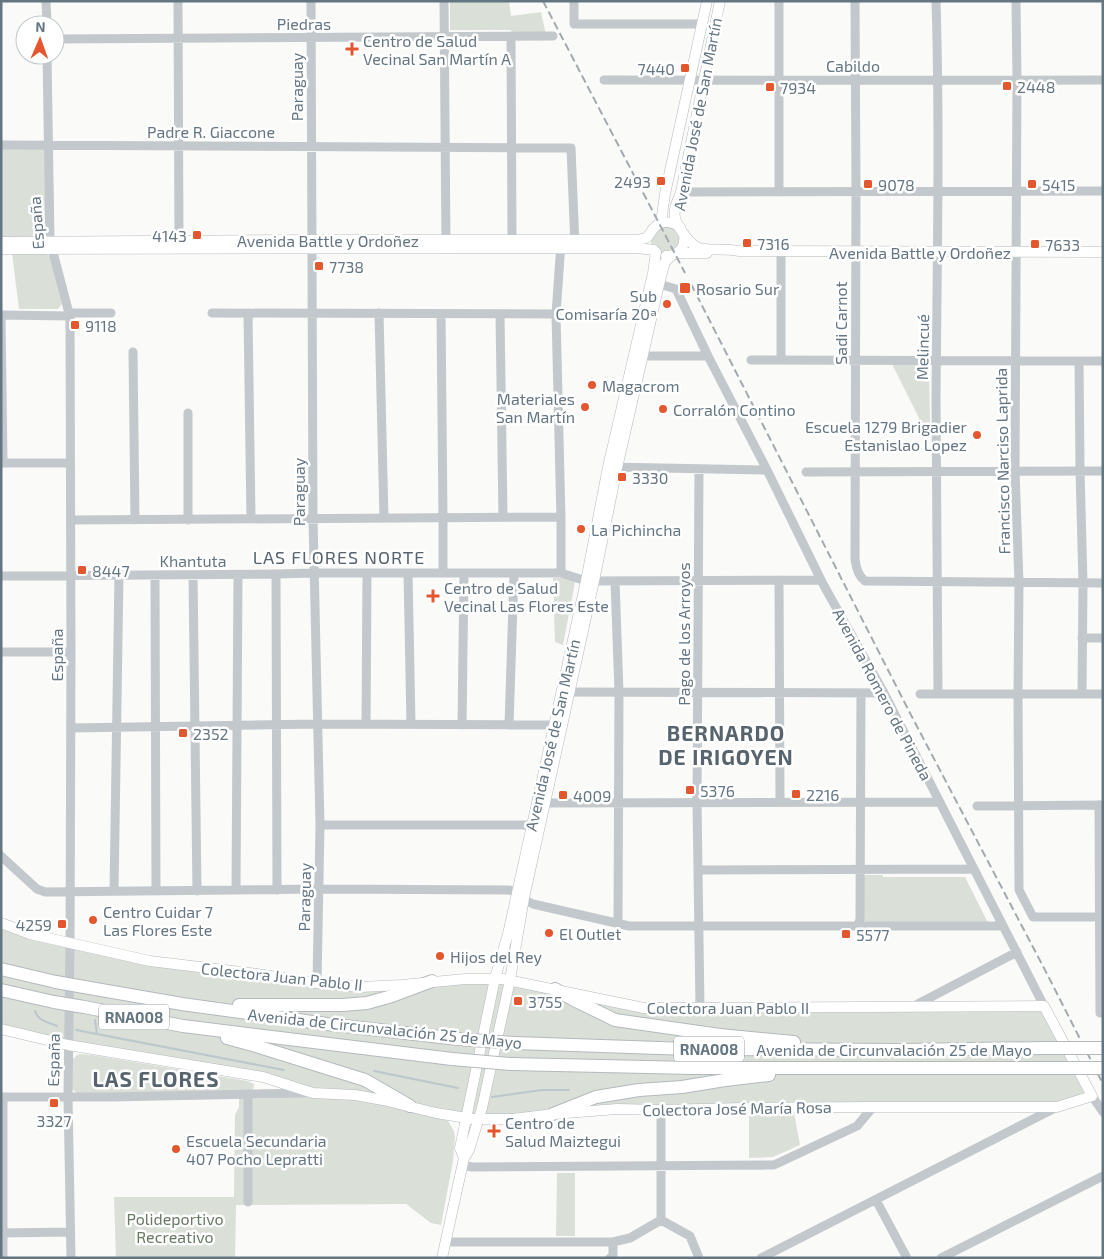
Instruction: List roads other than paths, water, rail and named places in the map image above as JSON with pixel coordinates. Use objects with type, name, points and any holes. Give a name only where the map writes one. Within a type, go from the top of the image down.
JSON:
[{"type":"highway","name":"Avenida de Circunvalación 25 de Mayo","points":[[1,969],[56,982],[182,1004],[327,1024],[458,1039],[515,1043],[688,1049],[904,1050],[1103,1048]]},
{"type":"highway","points":[[182,1004],[243,1006],[367,1003],[432,981]]},
{"type":"highway","name":"RNA008","points":[[555,989],[615,1020],[720,1035],[904,1050]]},
{"type":"highway","name":"Avenida de Circunvalación 25 de Mayo","points":[[1,990],[183,1026],[452,1059],[511,1064],[692,1068],[1103,1068]]},
{"type":"highway","points":[[183,1026],[256,1046],[365,1080],[410,1106]]},
{"type":"highway","points":[[553,1114],[596,1097],[638,1090],[682,1087],[831,1068]]},
{"type":"main road","name":"Avenida José de San Martín","points":[[661,223],[664,200],[707,1]]},
{"type":"main road","name":"Avenida José de San Martín","points":[[682,230],[676,218],[675,209],[681,192],[720,1]]},
{"type":"main road","points":[[669,222],[675,223],[682,230],[684,245],[675,255],[663,256],[655,251],[650,238],[655,227],[661,223],[669,222]]},
{"type":"main road","name":"Avenida Battle y Ordoñez","points":[[682,230],[691,244],[700,248],[738,251],[1103,252]]},
{"type":"main road","name":"Avenida Battle y Ordoñez","points":[[575,244],[638,240],[646,238],[652,231]]},
{"type":"main road","name":"Avenida Battle y Ordoñez","points":[[446,244],[512,240],[561,244]]},
{"type":"main road","name":"Avenida Battle y Ordoñez","points":[[1,242],[50,245],[575,244],[645,248],[655,251]]},
{"type":"main road","name":"Avenida Battle y Ordoñez","points":[[1,249],[50,245]]},
{"type":"main road","name":"Avenida José de San Martín","points":[[463,1162],[460,1148],[494,978],[520,895],[590,581],[638,356],[653,273],[655,251]]},
{"type":"main road","name":"Avenida Battle y Ordoñez","points":[[675,255],[738,251]]},
{"type":"main road","name":"Avenida José de San Martín","points":[[638,356],[665,262],[675,255]]},
{"type":"main road","name":"Avenida José de San Martín","points":[[536,824],[545,803],[558,725]]},
{"type":"main road","name":"Avenida José de San Martín","points":[[442,1258],[463,1162],[470,1150],[510,980],[520,895]]},
{"type":"main road","name":"Colectora Juan Pablo II","points":[[1,923],[30,934],[150,961],[360,987],[494,978],[644,1008],[1044,1006]]},
{"type":"main road","name":"Avenida Romero de Pineda","points":[[1044,1006],[1092,1096]]},
{"type":"main road","name":"Colectora José María Rosa","points":[[1,1029],[68,1045],[264,1078],[313,1093],[355,1095],[436,1113],[478,1119],[513,1119],[553,1114],[617,1110],[1057,1107],[1092,1096]]},
{"type":"street","points":[[46,1],[47,15]]},
{"type":"street","points":[[178,1],[179,245]]},
{"type":"street","name":"Paraguay","points":[[311,1],[313,518],[320,825],[317,983]]},
{"type":"street","points":[[444,1],[446,244]]},
{"type":"street","points":[[574,1],[574,24],[702,24]]},
{"type":"street","points":[[779,1],[780,192]]},
{"type":"street","name":"Sadi Carnot","points":[[855,1],[856,567],[860,578],[865,582],[938,582]]},
{"type":"street","name":"Melincué","points":[[936,1],[938,80],[936,472],[938,694]]},
{"type":"street","name":"Francisco Narciso Laprida","points":[[1016,1],[1015,471],[1019,583],[1019,890],[1033,917],[1101,917]]},
{"type":"street","name":"Piedras","points":[[65,38],[554,36]]},
{"type":"street","points":[[511,37],[512,240]]},
{"type":"street","name":"España","points":[[47,65],[50,245],[69,314],[71,728],[68,1096],[71,1258]]},
{"type":"street","name":"Cabildo","points":[[604,80],[1103,80]]},
{"type":"street","name":"Padre R. Giaccone","points":[[1,145],[571,148],[575,244]]},
{"type":"street","points":[[681,192],[1103,191]]},
{"type":"street","points":[[560,573],[561,517],[556,314],[561,244]]},
{"type":"street","points":[[781,252],[781,360]]},
{"type":"street","name":"Avenida Romero de Pineda","points":[[659,284],[676,289],[821,580],[884,693],[1044,1006]]},
{"type":"street","points":[[378,312],[384,518]]},
{"type":"street","points":[[70,463],[2,463],[1,315],[111,313]]},
{"type":"street","points":[[212,313],[556,314]]},
{"type":"street","points":[[248,313],[251,519]]},
{"type":"street","points":[[441,314],[443,573]]},
{"type":"street","points":[[500,314],[503,518]]},
{"type":"street","points":[[134,352],[134,520]]},
{"type":"street","points":[[638,356],[708,356]]},
{"type":"street","points":[[751,360],[1103,360]]},
{"type":"street","points":[[1079,361],[1083,583],[1082,694]]},
{"type":"street","points":[[188,414],[188,520]]},
{"type":"street","points":[[613,468],[767,470]]},
{"type":"street","name":"Pago de los Arroyos","points":[[699,469],[698,802],[700,1008]]},
{"type":"street","points":[[806,472],[1103,471]]},
{"type":"street","points":[[71,520],[561,517]]},
{"type":"street","points":[[366,724],[367,573]]},
{"type":"street","points":[[408,573],[411,724]]},
{"type":"street","points":[[462,725],[464,573]]},
{"type":"street","points":[[509,725],[514,573]]},
{"type":"street","name":"Khantuta","points":[[1,576],[560,573],[590,581],[821,580]]},
{"type":"street","points":[[276,574],[278,890]]},
{"type":"street","points":[[114,892],[119,575]]},
{"type":"street","points":[[155,575],[156,891]]},
{"type":"street","points":[[193,575],[196,890]]},
{"type":"street","points":[[236,890],[238,575]]},
{"type":"street","points":[[779,580],[780,802]]},
{"type":"street","points":[[615,581],[619,692],[618,923]]},
{"type":"street","points":[[938,582],[1103,583]]},
{"type":"street","points":[[1082,638],[1103,638]]},
{"type":"street","points":[[1,652],[71,652]]},
{"type":"street","points":[[565,692],[884,693]]},
{"type":"street","points":[[858,926],[860,919],[861,693]]},
{"type":"street","points":[[920,694],[1103,694]]},
{"type":"street","points":[[71,728],[317,724],[558,725]]},
{"type":"street","points":[[545,803],[940,802]]},
{"type":"street","points":[[977,806],[1101,805],[1102,1012]]},
{"type":"street","points":[[320,825],[536,824]]},
{"type":"street","points":[[1,856],[41,891],[509,890],[533,904],[629,926],[1003,926]]},
{"type":"street","points":[[699,870],[974,869]]},
{"type":"street","points":[[914,1006],[1017,952]]},
{"type":"street","points":[[4,1258],[2,1232],[2,1096],[313,1093]]},
{"type":"street","points":[[248,1094],[248,1202]]},
{"type":"street","name":"Avenida Romero de Pineda","points":[[1092,1096],[1103,1112]]},
{"type":"street","points":[[463,1162],[472,1167],[774,1165],[857,1126],[873,1107]]},
{"type":"street","points":[[761,1258],[1057,1107]]},
{"type":"street","points":[[661,1110],[662,1220]]},
{"type":"street","points":[[941,1258],[1103,1176]]},
{"type":"street","points":[[876,1200],[906,1258]]},
{"type":"street","points":[[445,1242],[613,1242],[630,1238],[662,1220]]},
{"type":"street","points":[[662,1220],[690,1236],[699,1258]]},
{"type":"street","points":[[2,1232],[70,1232]]},
{"type":"street","points":[[610,1258],[613,1256],[613,1242]]},
{"type":"waterway","points":[[35,1011],[41,1019],[57,1026]]},
{"type":"waterway","points":[[95,1020],[97,1034]]},
{"type":"waterway","points":[[76,1030],[284,1070]]},
{"type":"waterway","points":[[374,1071],[458,1088]]},
{"type":"waterway","points":[[492,1097],[542,1090],[569,1090]]},
{"type":"railway","points":[[543,1],[685,273]]},
{"type":"railway","points":[[691,284],[911,715],[1103,1084]]},
{"type":"place","name":"Centro de Salud Vecinal San Martín A","points":[[352,49]]},
{"type":"place","name":"7440","points":[[685,68]]},
{"type":"place","name":"2448","points":[[1007,86]]},
{"type":"place","name":"7934","points":[[770,87]]},
{"type":"place","name":"2493","points":[[661,181]]},
{"type":"place","name":"9078","points":[[868,184]]},
{"type":"place","name":"5415","points":[[1032,184]]},
{"type":"place","name":"4143","points":[[197,235]]},
{"type":"place","name":"7316","points":[[747,243]]},
{"type":"place","name":"7633","points":[[1035,244]]},
{"type":"place","name":"7738","points":[[319,266]]},
{"type":"place","name":"Rosario Sur","points":[[685,288]]},
{"type":"place","name":"Sub Comisaría 20ª","points":[[667,304]]},
{"type":"place","name":"9118","points":[[75,325]]},
{"type":"place","name":"Magacrom","points":[[592,385]]},
{"type":"place","name":"Materiales San Martín","points":[[585,407]]},
{"type":"place","name":"Corralón Contino","points":[[663,409]]},
{"type":"place","name":"Escuela 1279 Brigadier Estanislao Lopez","points":[[977,435]]},
{"type":"place","name":"3330","points":[[622,477]]},
{"type":"place","name":"La Pichincha","points":[[581,529]]},
{"type":"place","name":"8447","points":[[82,570]]},
{"type":"place","name":"Centro de Salud Vecinal Las Flores Este","points":[[433,596]]},
{"type":"place","name":"2352","points":[[183,733]]},
{"type":"place","name":"5376","points":[[690,790]]},
{"type":"place","name":"2216","points":[[796,794]]},
{"type":"place","name":"4009","points":[[563,795]]},
{"type":"place","name":"Centro Cuidar 7 Las Flores Este","points":[[93,920]]},
{"type":"place","name":"4259","points":[[62,924]]},
{"type":"place","name":"El Outlet","points":[[549,933]]},
{"type":"place","name":"5577","points":[[846,934]]},
{"type":"place","name":"Hijos del Rey","points":[[440,956]]},
{"type":"place","name":"3755","points":[[518,1001]]},
{"type":"place","name":"3327","points":[[54,1103]]},
{"type":"place","name":"Centro de Salud Maiztegui","points":[[494,1131]]},
{"type":"place","name":"Escuela Secundaria 407 Pocho Lepratti","points":[[176,1149]]},
{"type":"district","name":"LAS FLORES NORTE","points":[[339,557]]},
{"type":"district","name":"BERNARDO DE IRIGOYEN","points":[[726,744]]},
{"type":"district","name":"LAS FLORES","points":[[156,1078]]},
{"type":"park label","name":"Polideportivo Recreativo","points":[[175,1227]]}]
